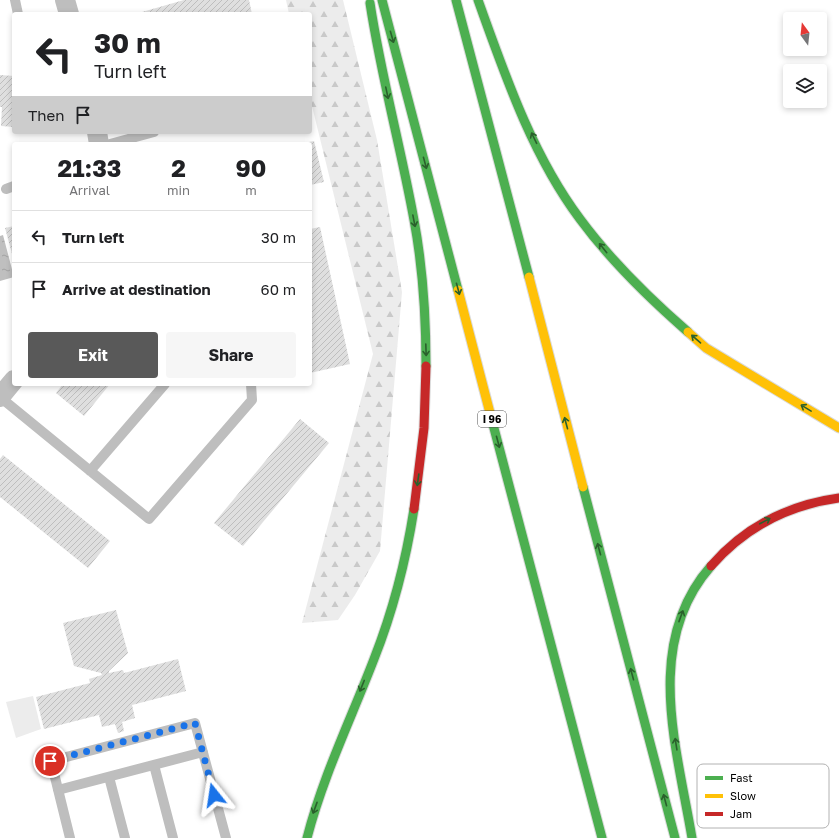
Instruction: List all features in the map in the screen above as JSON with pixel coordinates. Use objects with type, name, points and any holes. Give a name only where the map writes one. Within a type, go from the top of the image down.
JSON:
[{"type":"highway","points":[[307,838],[321,792],[377,650],[394,600],[409,534],[421,461],[426,352],[420,253],[370,0]]},
{"type":"highway","name":"I 96","points":[[382,0],[602,838]]},
{"type":"highway","points":[[456,0],[675,838]]},
{"type":"highway","points":[[478,0],[511,92],[549,169],[579,218],[606,252],[654,302],[706,348],[839,428]]},
{"type":"highway","points":[[692,838],[670,709],[670,653],[676,630],[687,601],[707,568],[742,535],[764,521],[788,511],[807,504],[839,498]]},
{"type":"street","points":[[65,0],[68,12]]},
{"type":"street","points":[[0,397],[12,382]]},
{"type":"lane","points":[[15,0],[18,12]]},
{"type":"lane","points":[[117,142],[147,134]]},
{"type":"lane","points":[[90,471],[162,386]]},
{"type":"lane","points":[[0,397],[149,519],[252,400],[251,386]]},
{"type":"lane","points":[[70,838],[50,761],[195,723],[226,838]]},
{"type":"lane","points":[[58,790],[203,752]]},
{"type":"lane","points":[[154,765],[173,838]]},
{"type":"lane","points":[[109,777],[125,838]]},
{"type":"green space","points":[[286,0],[343,0],[377,140],[402,292],[380,551],[355,595],[338,620],[302,623],[373,354],[312,106],[312,12],[289,12]]},
{"type":"green space","points":[[33,696],[41,729],[16,738],[6,702]]},
{"type":"water","points":[[3,235],[12,269],[12,278],[0,281],[0,236]]},
{"type":"building","points":[[184,0],[249,0],[252,12],[142,12]]},
{"type":"building","points":[[0,75],[12,76],[12,127],[1,126],[2,107],[0,107]]},
{"type":"building","points":[[314,141],[324,182],[312,185],[312,142],[308,142]]},
{"type":"building","points":[[12,226],[12,254],[5,228]]},
{"type":"building","points":[[320,227],[350,364],[312,373],[312,229]]},
{"type":"building","points":[[61,386],[108,386],[84,416],[56,393]]},
{"type":"building","points":[[300,419],[329,443],[243,546],[214,523]]},
{"type":"building","points":[[3,455],[110,541],[88,568],[0,497],[0,459]]},
{"type":"building","points":[[116,610],[128,653],[109,671],[109,673],[123,670],[124,673],[178,659],[186,691],[132,705],[135,718],[122,722],[124,731],[118,733],[115,724],[102,727],[99,715],[44,729],[36,697],[90,683],[89,679],[102,675],[101,673],[74,666],[63,623]]},
{"type":"traffic: fast","points":[[382,0],[458,290]]},
{"type":"traffic: fast","points":[[456,0],[529,277]]},
{"type":"traffic: fast","points":[[478,0],[521,114],[563,194],[604,250],[659,306],[688,332]]},
{"type":"traffic: fast","points":[[370,3],[380,58],[409,193],[420,256],[426,366]]},
{"type":"traffic: fast","points":[[490,413],[602,838]]},
{"type":"traffic: fast","points":[[583,487],[675,838]]},
{"type":"traffic: fast","points":[[307,838],[329,770],[381,641],[403,566],[414,509]]},
{"type":"traffic: fast","points":[[692,838],[673,733],[670,697],[671,662],[677,628],[690,596],[711,566]]},
{"type":"traffic: slow","points":[[529,277],[583,487]]},
{"type":"traffic: slow","points":[[458,290],[490,413]]},
{"type":"traffic: slow","points":[[688,332],[706,348],[839,428]]},
{"type":"traffic: jam","points":[[414,509],[424,428],[426,366]]},
{"type":"traffic: jam","points":[[711,566],[738,540],[769,520],[802,506],[839,498]]},
{"type":"route","points":[[50,761],[195,723],[214,795]]}]
